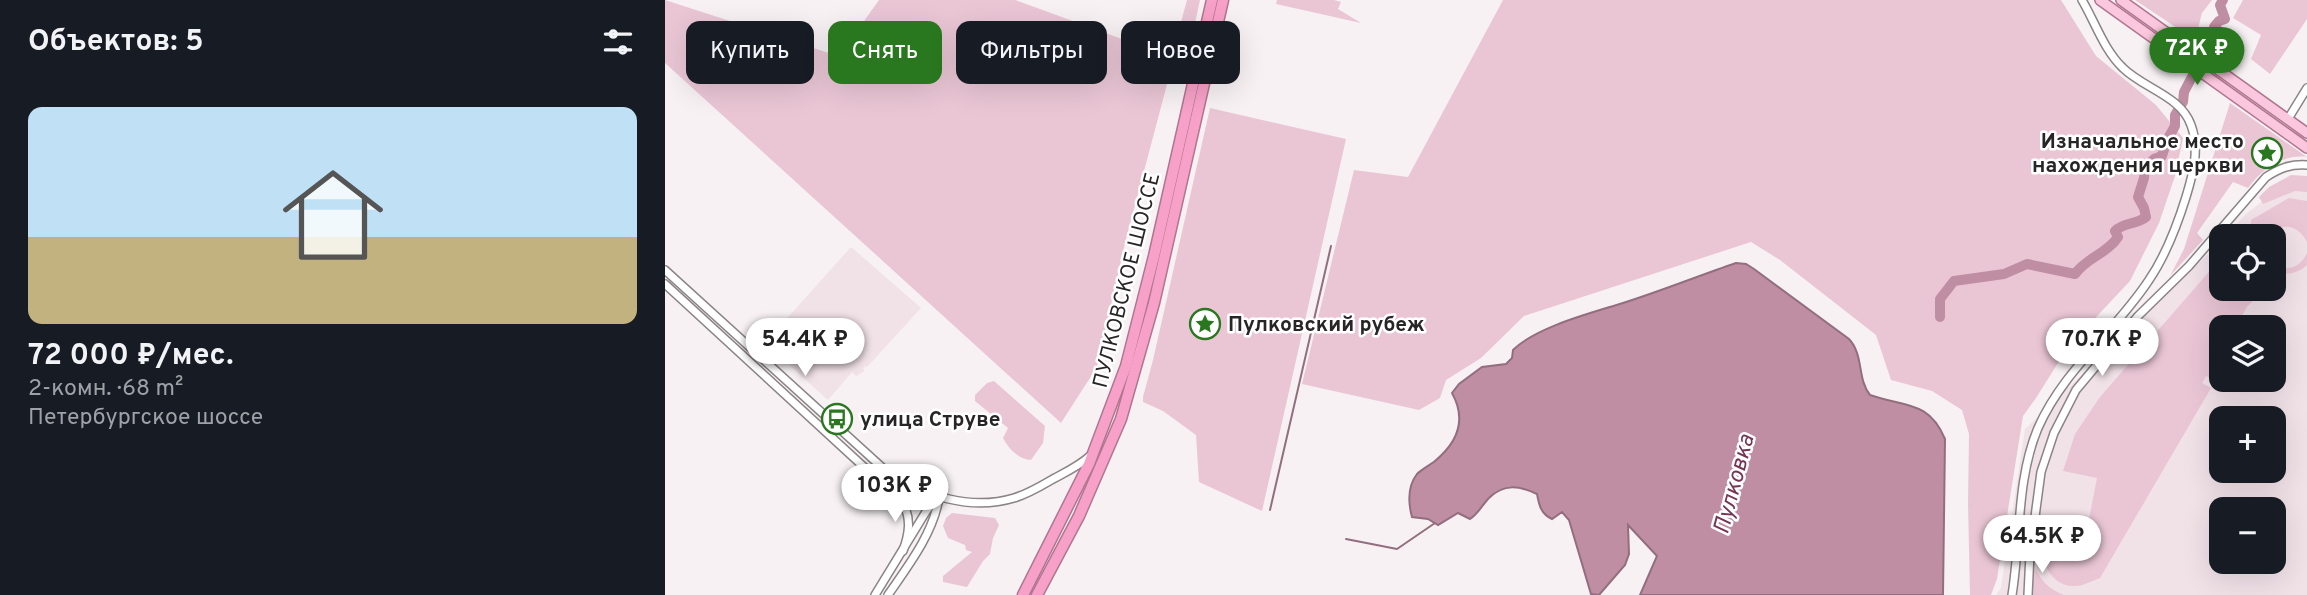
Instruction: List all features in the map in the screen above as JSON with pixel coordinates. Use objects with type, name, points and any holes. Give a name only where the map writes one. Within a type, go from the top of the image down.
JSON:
[{"type":"highway","name":"ПУЛКОВСКОЕ ШОССЕ","points":[[1023,595],[1094,453],[1117,395],[1135,335],[1194,56],[1212,0]]},
{"type":"highway","name":"ПУЛКОВСКОЕ ШОССЕ","points":[[1037,595],[1079,516],[1121,419],[1154,303],[1223,0]]},
{"type":"main road","points":[[2100,0],[2307,148]]},
{"type":"main road","points":[[2121,0],[2307,133]]},
{"type":"street","points":[[2013,595],[2024,481],[2031,447],[2048,407],[2064,382],[2137,296],[2160,262],[2195,167],[2194,138],[2185,113],[2173,102],[2129,74],[2113,57],[2082,0]]},
{"type":"street","points":[[2288,120],[2307,88]]},
{"type":"street","points":[[2028,595],[2030,554],[2041,472],[2050,442],[2076,390],[2138,316],[2189,266],[2266,177],[2293,164],[2307,165]]},
{"type":"street","points":[[665,270],[886,471],[909,486],[939,497],[982,502],[1014,498],[1078,466],[1094,453]]},
{"type":"street","points":[[665,284],[902,502],[909,522],[903,551]]},
{"type":"street","points":[[875,595],[927,510],[939,497]]},
{"type":"street","points":[[888,595],[924,539],[936,515],[939,497]]},
{"type":"shaded area","points":[[665,0],[730,21],[686,21],[686,82],[665,63]]},
{"type":"shaded area","points":[[879,0],[1015,0],[1073,21],[956,21],[956,84],[1107,84],[1107,34],[1121,39],[1121,84],[1167,84],[1126,239],[1097,367],[1061,423],[688,84],[814,84],[814,48],[828,53],[828,84],[942,84],[942,21],[864,21]]},
{"type":"shaded area","points":[[1187,0],[1200,0],[1195,21],[1181,21]]},
{"type":"shaded area","points":[[1277,0],[1334,0],[1341,2],[1338,9],[1361,23],[1276,4]]},
{"type":"shaded area","points":[[1503,0],[2061,0],[2096,56],[2156,105],[2183,138],[2175,176],[2159,223],[2130,281],[2068,347],[2023,416],[1997,579],[1991,595],[1970,595],[1969,434],[1962,410],[1932,391],[1891,380],[1876,335],[1780,260],[1751,242],[1524,316],[1481,358],[1446,380],[1440,398],[1419,410],[1302,384],[1354,170],[1408,177]]},
{"type":"shaded area","points":[[2135,0],[2212,0],[2202,13],[2195,40]]},
{"type":"shaded area","points":[[2243,0],[2307,0],[2307,19],[2270,74],[2251,59],[2261,35],[2233,18]]},
{"type":"shaded area","points":[[2230,103],[2307,157],[2289,158],[2273,164],[2248,188],[2233,182],[2197,233],[2203,240],[2170,276],[2184,249]]},
{"type":"shaded area","points":[[1210,108],[1346,139],[1262,511],[1199,482],[1196,435],[1163,411],[1143,402]]},
{"type":"shaded area","points":[[2291,175],[2307,176],[2307,192],[2295,191],[2263,204],[2259,197],[2269,187]]},
{"type":"shaded area","points":[[2294,188],[2307,191],[2307,595],[1996,595],[2001,588],[2025,429],[2209,253],[2209,301],[2286,301],[2286,224],[2237,224],[2273,193]]},
{"type":"shaded area","points":[[2289,198],[2307,201],[2307,242],[2304,236],[2295,229],[2286,227],[2286,224],[2250,224],[2251,220]]},
{"type":"shaded area","points":[[851,247],[921,308],[867,367],[865,366],[865,371],[856,376],[852,372],[828,400],[765,343]]},
{"type":"shaded area","points":[[2307,253],[2307,265],[2286,273],[2286,268],[2297,265]]},
{"type":"shaded area","points":[[2209,272],[2209,301],[2253,301],[2242,315],[2209,315],[2209,378],[2206,376],[2202,383],[2209,387],[2209,391],[2100,578],[2073,586],[2056,580],[2050,573],[2043,556],[2043,537],[2046,529],[2086,535],[2097,478],[2063,471],[2075,434],[2100,397]]},
{"type":"shaded area","points":[[994,381],[1045,426],[1043,443],[1031,460],[1018,456],[1011,449],[1003,438],[1008,428],[975,401],[975,395],[987,383]]},
{"type":"shaded area","points":[[952,513],[995,518],[999,525],[990,554],[967,587],[943,582],[943,576],[972,552],[966,550],[965,545],[948,538],[943,526]]},
{"type":"shaded area","points":[[2035,568],[2047,584],[2064,595],[2033,595]]},
{"type":"water","points":[[1736,263],[1746,264],[1754,269],[1849,339],[1857,352],[1863,382],[1870,395],[1923,411],[1939,426],[1945,439],[1943,595],[1640,595],[1657,556],[1628,525],[1629,554],[1625,565],[1599,595],[1591,594],[1569,520],[1562,512],[1552,519],[1545,515],[1537,494],[1531,491],[1512,487],[1500,490],[1470,519],[1458,513],[1438,525],[1428,519],[1412,517],[1409,495],[1411,484],[1419,472],[1443,454],[1458,430],[1459,412],[1452,393],[1459,384],[1482,367],[1506,364],[1512,358],[1513,350],[1535,334]]},
{"type":"waterway","name":"Пулковка","points":[[1940,317],[1940,299],[1954,281],[2004,274],[2027,264],[2075,274],[2085,263],[2113,243],[2118,237],[2115,231],[2146,217],[2138,197],[2145,168],[2154,159],[2162,156],[2175,126],[2175,115],[2194,73],[2192,62],[2214,33],[2214,27],[2225,19],[2220,5],[2223,0]]},
{"type":"waterway","points":[[1270,510],[1331,246]]},
{"type":"waterway","points":[[1346,539],[1397,549],[1435,523]]},
{"type":"place","name":"Изначальное место нахождения церкви","points":[[2267,153]]},
{"type":"place","name":"Пулковский рубеж","points":[[1205,324]]},
{"type":"place","name":"улица Струве","points":[[837,419]]}]
